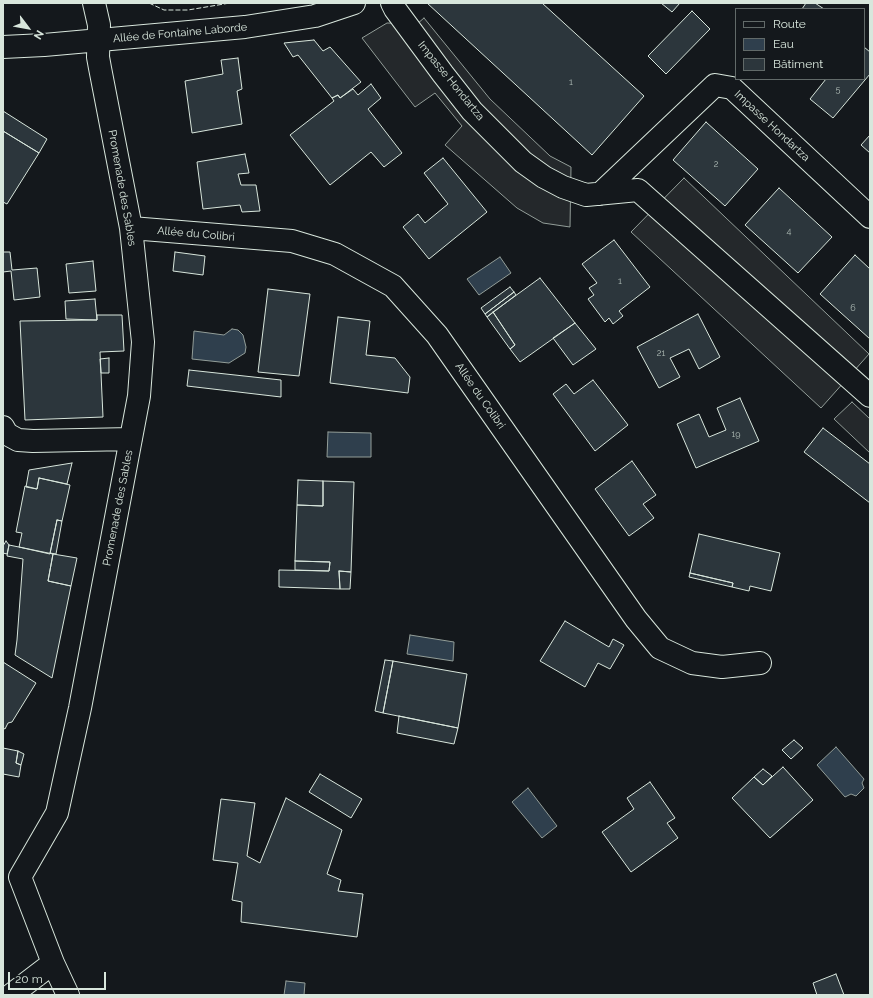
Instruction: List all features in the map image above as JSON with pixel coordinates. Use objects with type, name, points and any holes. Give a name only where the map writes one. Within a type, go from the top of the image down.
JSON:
[{"type":"street","name":"Promenade des Sables","points":[[68,995],[12,876],[57,813],[80,708],[139,396],[143,342],[131,228],[98,57],[99,25],[94,3]]},
{"type":"street","name":"Allée de Fontaine Laborde","points":[[3,47],[44,46],[245,27],[315,16],[354,3]]},
{"type":"street","name":"Impasse Hondartza","points":[[392,3],[442,74],[472,111],[523,162],[563,188],[586,195],[638,190],[870,396]]},
{"type":"street","name":"Impasse Hondartza","points":[[600,194],[715,85],[732,88],[870,217]]},
{"type":"street","name":"Allée du Colibri","points":[[131,228],[292,241],[335,254],[394,286],[437,335],[636,619],[660,648],[692,663],[722,667],[760,663]]},
{"type":"street","points":[[3,427],[8,434],[18,440],[131,439]]},
{"type":"street","points":[[11,995],[53,963]]},
{"type":"shaded area","points":[[424,18],[490,99],[550,156],[571,167],[570,227],[543,223],[517,208],[445,145],[462,126],[435,93],[415,107],[362,38],[387,23],[417,24]]},
{"type":"shaded area","points":[[684,178],[869,354],[821,408],[631,232]]},
{"type":"shaded area","points":[[852,402],[870,419],[870,453],[834,419]]},
{"type":"water","points":[[500,257],[511,273],[479,295],[467,279]]},
{"type":"water","points":[[232,329],[238,330],[243,335],[246,347],[245,353],[229,363],[192,359],[194,331],[224,335]]},
{"type":"water","points":[[328,432],[371,433],[371,457],[327,457]]},
{"type":"water","points":[[410,635],[454,642],[453,661],[407,654]]},
{"type":"water","points":[[836,747],[864,779],[862,783],[864,788],[856,796],[851,794],[845,797],[817,765]]},
{"type":"water","points":[[528,788],[557,826],[542,838],[512,802]]},
{"type":"water","points":[[286,981],[305,983],[304,995],[284,995]]},
{"type":"building","points":[[427,3],[542,3],[644,96],[592,155]]},
{"type":"building","points":[[661,3],[680,3],[672,12]]},
{"type":"building","points":[[806,3],[815,3],[822,8],[803,8]]},
{"type":"building","points":[[692,11],[710,29],[666,74],[648,56]]},
{"type":"building","points":[[314,40],[323,51],[330,47],[361,82],[340,98],[338,95],[332,98],[298,55],[293,57],[284,43]]},
{"type":"building","points":[[865,48],[870,52],[870,74],[865,80]]},
{"type":"building","points":[[238,58],[242,89],[237,91],[242,124],[192,133],[185,81],[223,74],[221,60]]},
{"type":"building","points":[[825,80],[865,80],[833,118],[810,99]]},
{"type":"building","points":[[371,84],[381,98],[368,109],[402,153],[384,167],[371,152],[330,185],[290,135],[334,101],[332,98],[338,95],[340,98],[353,89],[358,95]]},
{"type":"building","points":[[3,111],[47,139],[39,153],[3,131]]},
{"type":"building","points":[[706,122],[758,169],[725,206],[673,160]]},
{"type":"building","points":[[3,131],[39,153],[7,204],[3,202]]},
{"type":"building","points":[[870,135],[870,153],[861,145]]},
{"type":"building","points":[[245,154],[249,173],[238,174],[241,185],[256,185],[260,211],[242,212],[240,205],[203,209],[197,162]]},
{"type":"building","points":[[443,158],[487,212],[429,259],[403,227],[418,214],[425,223],[448,204],[424,173]]},
{"type":"building","points":[[779,188],[832,237],[798,273],[745,225]]},
{"type":"building","points":[[614,240],[650,287],[619,311],[623,316],[613,324],[609,318],[605,322],[588,299],[594,295],[589,288],[597,283],[582,264]]},
{"type":"building","points":[[3,252],[10,252],[12,270],[37,268],[40,297],[14,300],[11,271],[3,272]]},
{"type":"building","points":[[175,252],[205,256],[203,275],[173,271]]},
{"type":"building","points":[[855,255],[870,269],[870,339],[820,294]]},
{"type":"building","points":[[93,261],[96,291],[69,293],[66,264]]},
{"type":"building","points":[[540,278],[575,323],[520,362],[510,349],[515,345],[493,312]]},
{"type":"building","points":[[510,287],[514,292],[485,314],[481,308]]},
{"type":"building","points":[[268,289],[310,294],[299,376],[258,372]]},
{"type":"building","points":[[514,292],[516,295],[487,317],[485,314]]},
{"type":"building","points":[[95,299],[97,320],[66,319],[65,301]]},
{"type":"building","points":[[493,312],[515,345],[510,349],[487,317]]},
{"type":"building","points":[[698,314],[720,357],[699,369],[689,349],[670,358],[680,377],[659,388],[637,347]]},
{"type":"building","points":[[97,315],[122,315],[124,351],[100,352],[103,417],[25,420],[20,321],[97,320]]},
{"type":"building","points":[[338,317],[370,321],[366,355],[395,358],[410,377],[408,393],[330,383]]},
{"type":"building","points":[[575,323],[596,349],[573,365],[553,338]]},
{"type":"building","points":[[109,358],[109,373],[101,373],[100,359]]},
{"type":"building","points":[[189,370],[281,380],[281,397],[187,386]]},
{"type":"building","points":[[593,380],[628,425],[595,451],[553,394],[566,384],[574,394]]},
{"type":"building","points":[[740,398],[759,441],[696,468],[677,424],[699,414],[709,437],[726,430],[717,408]]},
{"type":"building","points":[[823,428],[870,464],[870,503],[804,452]]},
{"type":"building","points":[[632,461],[656,495],[643,504],[654,518],[629,536],[595,489]]},
{"type":"building","points":[[72,463],[67,484],[39,478],[37,489],[26,487],[29,470]]},
{"type":"building","points":[[39,478],[70,485],[62,521],[57,520],[50,554],[19,547],[22,533],[16,532],[25,486],[37,489]]},
{"type":"building","points":[[298,480],[323,481],[323,506],[297,505]]},
{"type":"building","points":[[323,481],[354,482],[351,572],[339,571],[340,589],[279,587],[279,570],[329,571],[330,562],[295,561],[297,505],[323,506]]},
{"type":"building","points":[[57,520],[62,521],[56,554],[50,553]]},
{"type":"building","points":[[699,534],[780,553],[771,591],[750,586],[749,591],[732,587],[733,583],[690,573]]},
{"type":"building","points":[[6,541],[9,545],[7,554],[3,553],[3,546]]},
{"type":"building","points":[[9,545],[53,554],[48,581],[71,586],[52,678],[15,655],[23,559],[7,556]]},
{"type":"building","points":[[53,554],[77,558],[71,586],[48,581]]},
{"type":"building","points":[[295,561],[330,562],[329,571],[295,570]]},
{"type":"building","points":[[339,571],[351,572],[350,589],[340,589]]},
{"type":"building","points":[[690,573],[733,583],[732,587],[689,577]]},
{"type":"building","points":[[565,621],[609,647],[613,639],[624,645],[610,669],[598,663],[585,687],[540,661]]},
{"type":"building","points":[[385,660],[393,661],[383,713],[375,711]]},
{"type":"building","points":[[393,661],[467,674],[458,728],[383,713]]},
{"type":"building","points":[[3,662],[36,683],[12,722],[8,723],[5,729],[3,728]]},
{"type":"building","points":[[399,716],[458,728],[454,744],[397,733]]},
{"type":"building","points":[[794,740],[803,748],[791,759],[782,750]]},
{"type":"building","points":[[3,748],[18,751],[16,763],[21,765],[19,777],[3,774]]},
{"type":"building","points":[[18,751],[24,754],[21,765],[16,763]]},
{"type":"building","points":[[783,767],[813,800],[770,838],[732,798],[754,777],[763,785]]},
{"type":"building","points":[[763,769],[772,776],[763,785],[754,777]]},
{"type":"building","points":[[320,774],[362,799],[351,818],[309,792]]},
{"type":"building","points":[[650,782],[675,818],[667,823],[678,838],[631,872],[602,832],[634,809],[627,798]]},
{"type":"building","points":[[286,798],[342,830],[327,874],[341,880],[338,891],[363,894],[357,937],[241,922],[242,902],[232,900],[238,863],[213,860],[221,799],[255,803],[247,856],[260,863]]},
{"type":"building","points":[[836,974],[844,995],[817,995],[813,983]]},
{"type":"fence","points":[[149,3],[164,10],[188,10],[230,3]]}]
